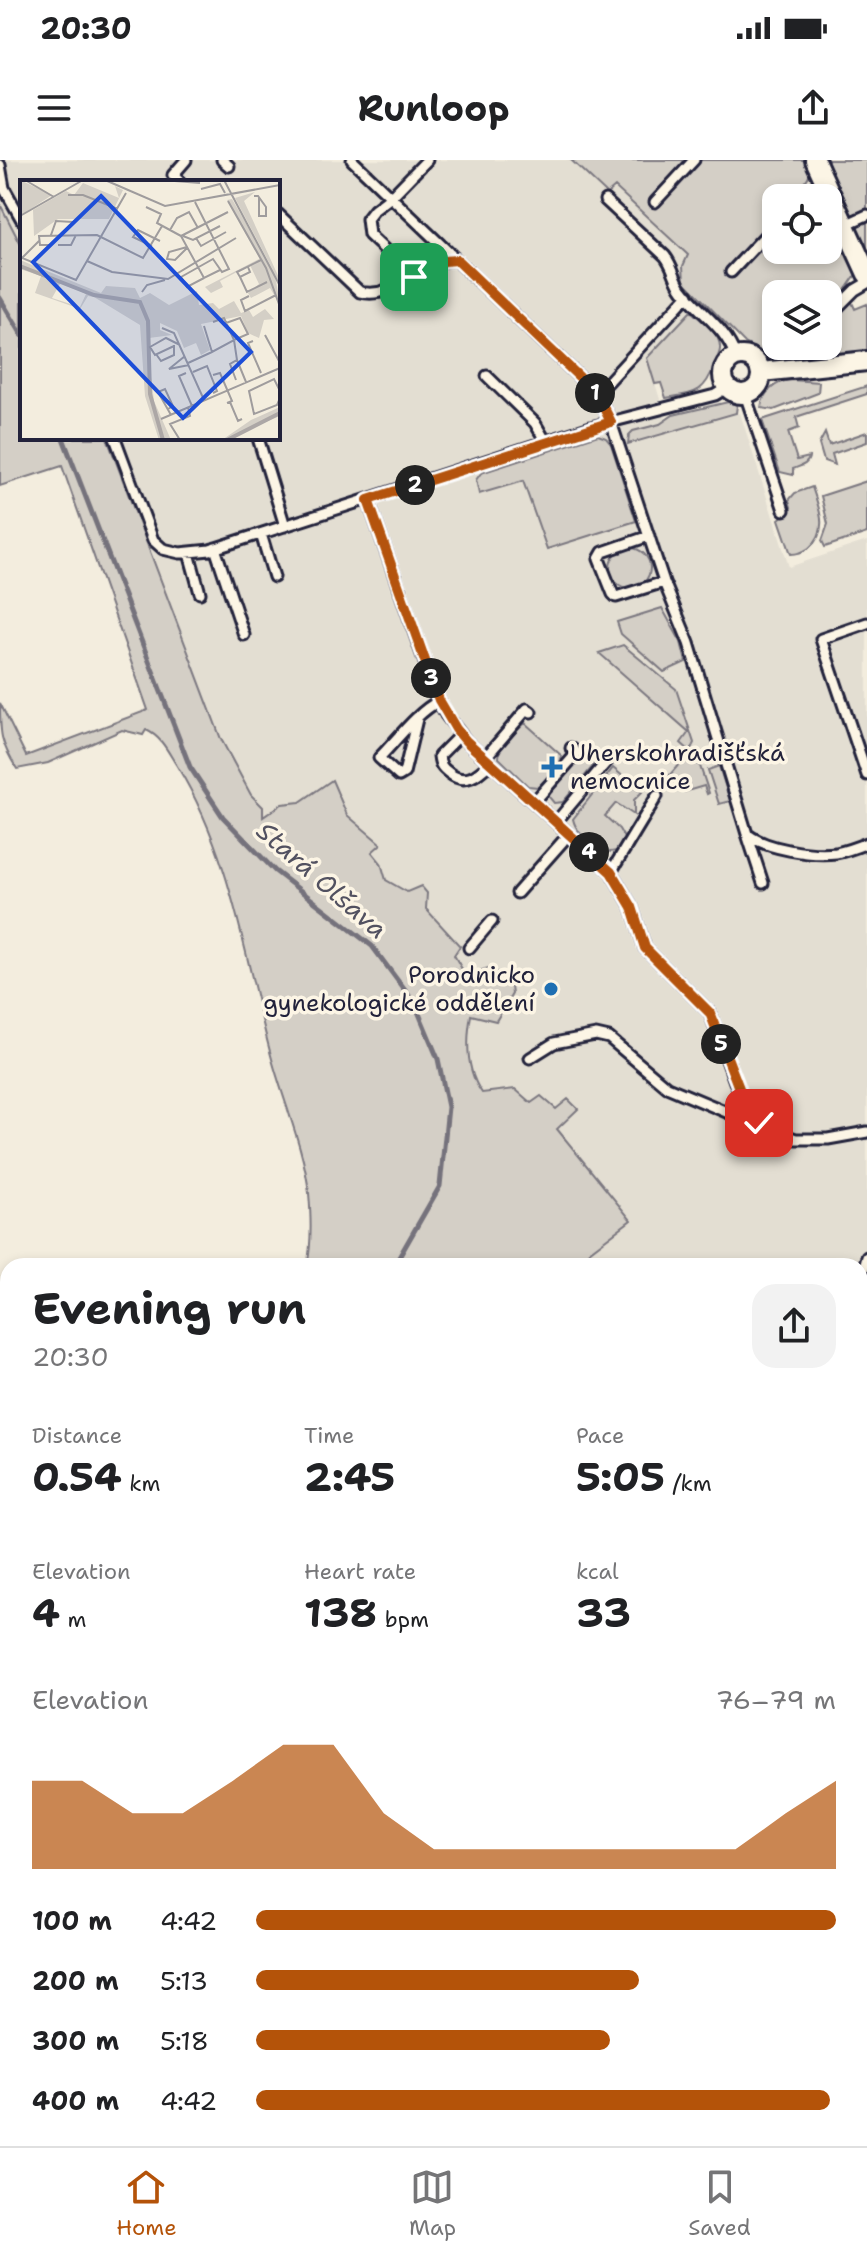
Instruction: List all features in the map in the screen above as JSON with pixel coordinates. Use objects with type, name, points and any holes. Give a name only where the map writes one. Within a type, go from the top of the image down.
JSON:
[{"type":"street","points":[[815,160],[867,274]]},
{"type":"street","points":[[745,356],[754,360],[761,372],[758,386],[736,390],[724,377],[725,368],[736,357],[745,356]]},
{"type":"street","points":[[761,372],[867,361]]},
{"type":"lane","points":[[178,180],[173,175],[186,160]]},
{"type":"lane","points":[[352,160],[597,394],[611,422],[664,582],[689,643],[763,883]]},
{"type":"lane","points":[[414,277],[368,233],[368,216],[427,160]]},
{"type":"lane","points":[[655,202],[694,160]]},
{"type":"lane","points":[[0,165],[4,188],[20,216]]},
{"type":"lane","points":[[820,184],[825,182]]},
{"type":"lane","points":[[605,200],[671,263],[677,282],[727,336],[736,357]]},
{"type":"lane","points":[[845,225],[867,215]]},
{"type":"lane","points":[[280,216],[360,292],[381,293],[444,261],[457,260]]},
{"type":"lane","points":[[731,272],[762,239]]},
{"type":"lane","points":[[842,303],[867,283]]},
{"type":"lane","points":[[597,394],[688,295]]},
{"type":"lane","points":[[487,376],[535,423],[546,442]]},
{"type":"lane","points":[[116,440],[153,540],[163,549],[189,553],[261,534],[611,422],[736,390],[784,510]]},
{"type":"lane","points":[[259,440],[285,526]]},
{"type":"lane","points":[[368,500],[439,701],[460,735],[611,872],[632,907],[645,948],[710,1013],[742,1096],[764,1121],[782,1134],[796,1139],[828,1139],[867,1132]]},
{"type":"lane","points":[[261,534],[274,577]]},
{"type":"lane","points":[[649,536],[603,552],[599,559],[616,597],[664,582]]},
{"type":"lane","points":[[215,548],[244,635]]},
{"type":"lane","points":[[189,553],[200,593]]},
{"type":"lane","points":[[867,623],[821,639],[867,775]]},
{"type":"lane","points":[[417,719],[404,773],[399,776],[379,758],[417,719],[439,701]]},
{"type":"lane","points":[[460,735],[439,756],[444,770],[454,778],[466,780],[481,772],[527,709],[531,712]]},
{"type":"lane","points":[[534,802],[577,753],[571,748]]},
{"type":"lane","points":[[556,822],[608,760]]},
{"type":"lane","points":[[611,872],[657,796]]},
{"type":"lane","points":[[747,834],[771,846],[821,853],[842,852],[867,843]]},
{"type":"lane","points":[[517,893],[563,841]]},
{"type":"lane","points":[[469,948],[492,921]]},
{"type":"lane","points":[[530,1058],[554,1043],[596,1035],[609,1038],[667,1087],[748,1121],[764,1121]]},
{"type":"shaded area","name":"Uherskohradišťská nemocnice","points":[[0,160],[571,160],[607,193],[614,186],[688,256],[683,266],[684,281],[702,299],[647,358],[670,431],[740,413],[789,567],[867,541],[867,1258],[591,1258],[477,1094],[263,818],[263,807],[251,795],[221,739],[110,440],[280,440],[280,180],[20,180],[20,278],[0,243]]},
{"type":"shaded area","points":[[571,160],[807,160],[809,175],[803,184],[762,184],[762,264],[842,264],[842,239],[857,273],[846,289],[855,309],[867,304],[867,355],[842,357],[842,280],[762,280],[762,352],[745,343],[684,281],[683,266],[688,255],[615,187],[607,194]]},
{"type":"shaded area","points":[[823,160],[867,160],[867,257],[842,202],[842,184],[834,184]]},
{"type":"shaded area","points":[[0,204],[20,243],[20,440],[108,440],[221,739],[251,795],[263,807],[263,817],[282,804],[300,802],[332,780],[347,815],[381,844],[372,852],[381,863],[386,880],[407,892],[421,886],[427,893],[426,909],[460,946],[454,955],[466,976],[488,968],[510,979],[512,994],[496,1021],[471,1015],[468,1035],[470,1065],[482,1093],[515,1089],[531,1103],[541,1096],[556,1109],[568,1099],[578,1109],[557,1129],[631,1220],[589,1252],[592,1258],[308,1258],[310,1211],[303,1159],[272,1059],[224,872],[196,800],[177,766],[160,741],[146,730],[143,735],[122,730],[48,763],[17,769],[4,744],[0,703],[26,756],[148,710],[62,466],[0,486]]},
{"type":"shaded area","points":[[691,311],[716,335],[720,352],[703,387],[692,393],[666,398],[661,383],[655,384],[647,358]]},
{"type":"shaded area","points":[[791,380],[819,382],[818,393],[774,410],[761,408],[764,397],[771,389]]},
{"type":"shaded area","points":[[867,386],[867,394],[796,417],[799,428],[788,432],[797,460],[809,457],[803,465],[793,469],[793,475],[780,472],[762,420]]},
{"type":"shaded area","points":[[728,402],[737,405],[736,413],[628,444],[633,431],[660,424],[673,415]]},
{"type":"shaded area","points":[[867,432],[867,442],[832,454],[835,465],[824,461],[819,444],[825,433],[829,445]]},
{"type":"shaded area","points":[[598,435],[611,444],[636,521],[547,549],[523,481],[479,494],[476,480],[481,473]]},
{"type":"shaded area","points":[[867,481],[867,533],[825,547],[822,541],[828,524],[821,496]]},
{"type":"shaded area","points":[[812,487],[821,519],[819,534],[809,548],[791,554],[779,519],[785,514],[785,509],[791,507],[789,500],[795,493]]},
{"type":"shaded area","points":[[630,548],[644,554],[650,568],[644,582],[630,588],[616,582],[610,568],[616,554]]},
{"type":"shaded area","points":[[662,608],[681,642],[686,662],[664,672],[621,634],[617,622]]},
{"type":"shaded area","points":[[623,645],[676,689],[694,743],[690,751],[681,743],[689,732],[599,653]]},
{"type":"shaded area","points":[[525,723],[562,756],[559,766],[538,787],[528,786],[499,758],[500,747]]},
{"type":"shaded area","points":[[589,748],[600,758],[563,802],[554,803],[549,797],[550,792]]},
{"type":"shaded area","points":[[687,755],[700,766],[709,793],[704,786],[684,792],[668,777]]},
{"type":"shaded area","points":[[719,766],[730,801],[719,804],[708,770]]},
{"type":"shaded area","points":[[613,768],[642,792],[634,800],[634,815],[616,803],[605,816],[624,838],[621,849],[614,852],[592,845],[580,833],[573,819]]},
{"type":"waterway","name":"Stará Olšava","points":[[0,298],[20,332]]},
{"type":"waterway","name":"Stará Olšava","points":[[64,440],[190,767],[223,817],[275,871],[372,946],[415,1004],[438,1059],[448,1107],[440,1186],[399,1258]]},
{"type":"place","name":"Uherskohradišťská nemocnice","points":[[552,767]]},
{"type":"place","name":"Porodnicko gynekologické oddělení","points":[[551,989]]},
{"type":"route","points":[[414,277],[444,261],[457,260],[597,394],[611,422],[368,500],[439,700],[446,715],[466,741],[611,872],[626,893],[645,948],[710,1013],[735,1082],[750,1107],[764,1121],[759,1123]]}]
